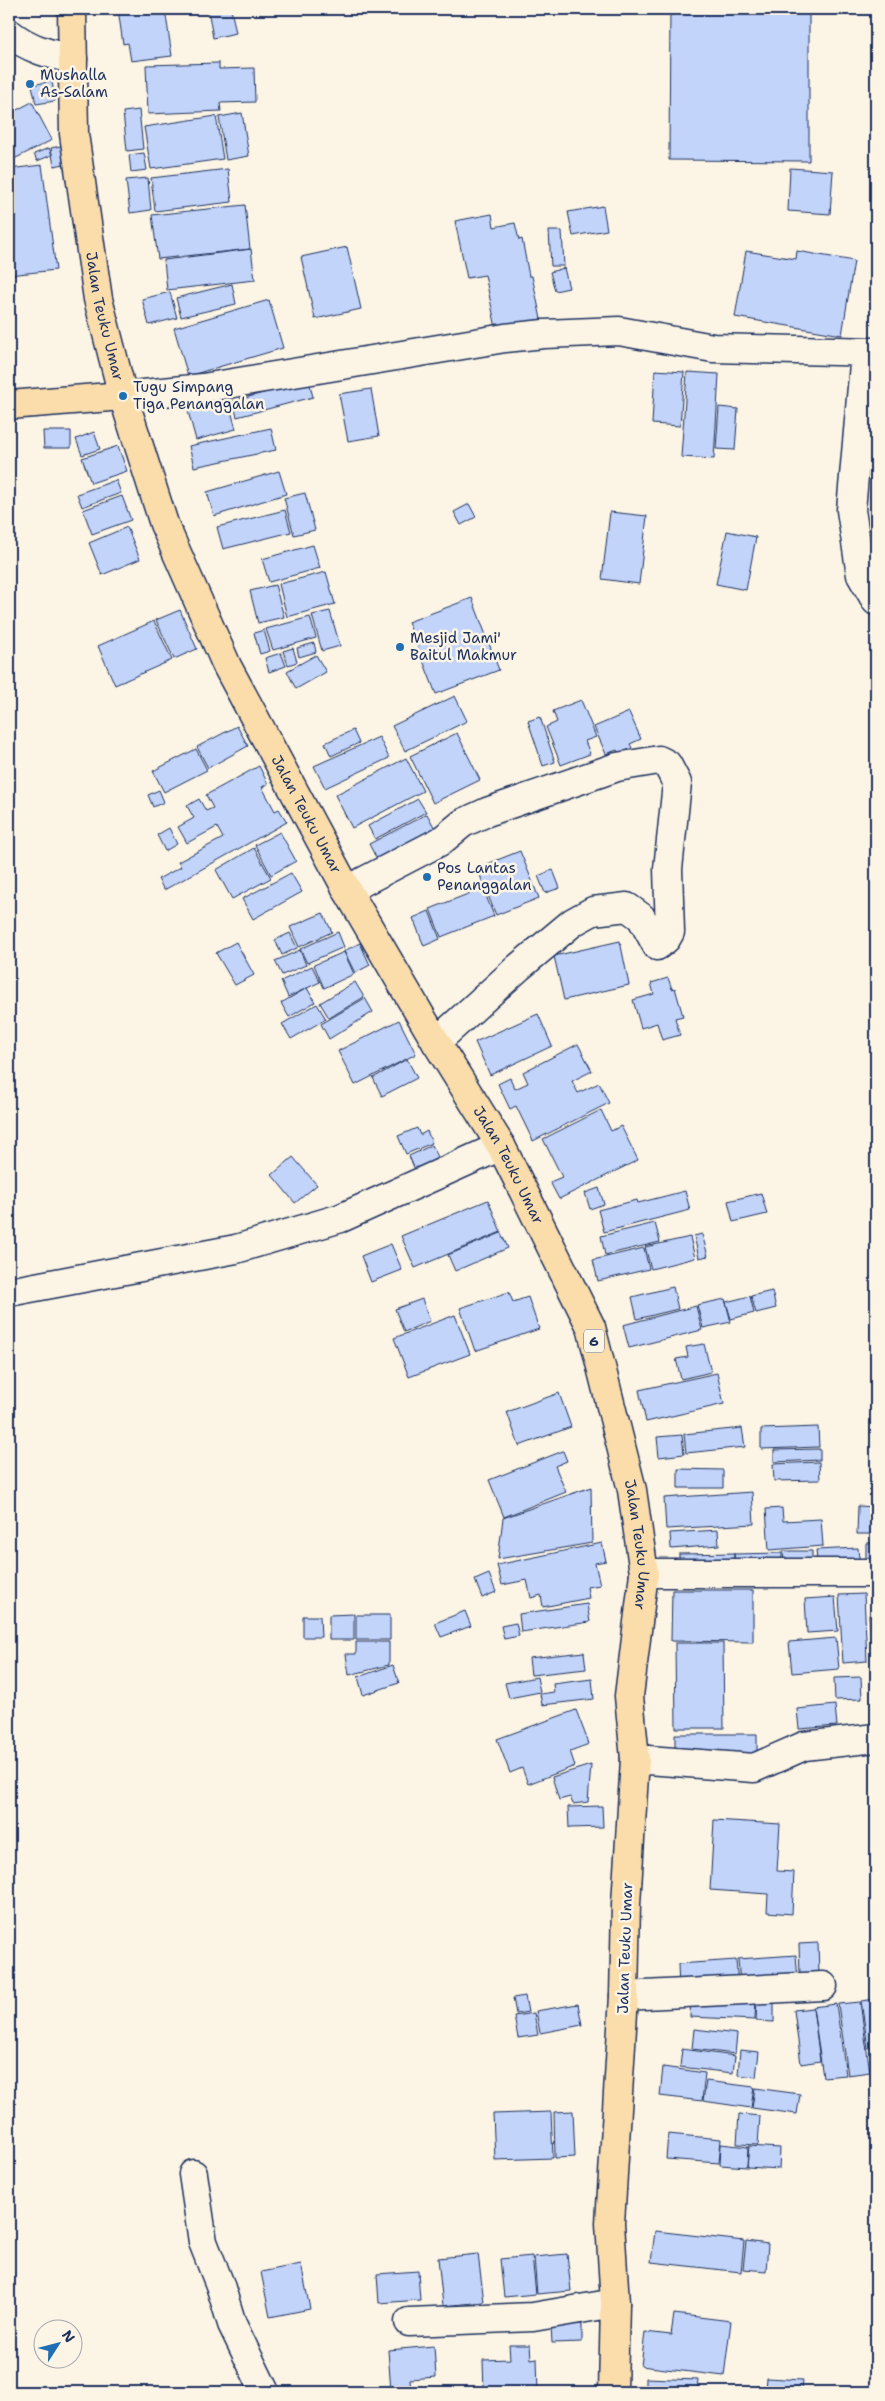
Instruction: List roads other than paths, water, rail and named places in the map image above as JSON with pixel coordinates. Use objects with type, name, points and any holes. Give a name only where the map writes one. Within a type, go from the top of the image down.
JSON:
[{"type":"highway","name":"Jalan Teuku Umar","points":[[72,9],[74,134],[97,289],[123,396],[164,524],[227,666],[347,890],[436,1042],[501,1146],[591,1327],[632,1490],[644,1573],[629,1696],[635,1760],[626,1904],[624,1996],[610,2223],[615,2304],[613,2392]]},
{"type":"highway","points":[[9,405],[123,396]]},
{"type":"street","points":[[9,33],[23,44],[45,54],[73,59]]},
{"type":"street","points":[[123,396],[204,388],[544,334],[619,331],[713,348],[870,352],[851,510],[862,576],[876,601]]},
{"type":"street","points":[[347,890],[440,841],[463,823],[503,806],[634,763],[659,760],[667,764],[672,772],[676,783],[668,870],[670,932],[666,939],[658,946],[641,917],[628,907],[593,911],[573,922],[552,938],[436,1042]]},
{"type":"street","points":[[9,1292],[236,1249],[341,1218],[501,1146]]},
{"type":"street","points":[[644,1573],[876,1574]]},
{"type":"street","points":[[635,1760],[754,1768],[804,1746],[876,1738]]},
{"type":"street","points":[[624,1996],[823,1986]]},
{"type":"street","points":[[193,2174],[203,2242],[232,2324],[265,2392]]},
{"type":"street","points":[[409,2322],[533,2317],[615,2304]]},
{"type":"place","name":"Mushalla As-Salam","points":[[30,84]]},
{"type":"place","name":"Tugu Simpang Tiga Penanggalan","points":[[123,396]]},
{"type":"place","name":"Mesjid Jami' Baitul Makmur","points":[[400,647]]},
{"type":"place","name":"Pos Lantas Penanggalan","points":[[427,877]]}]
